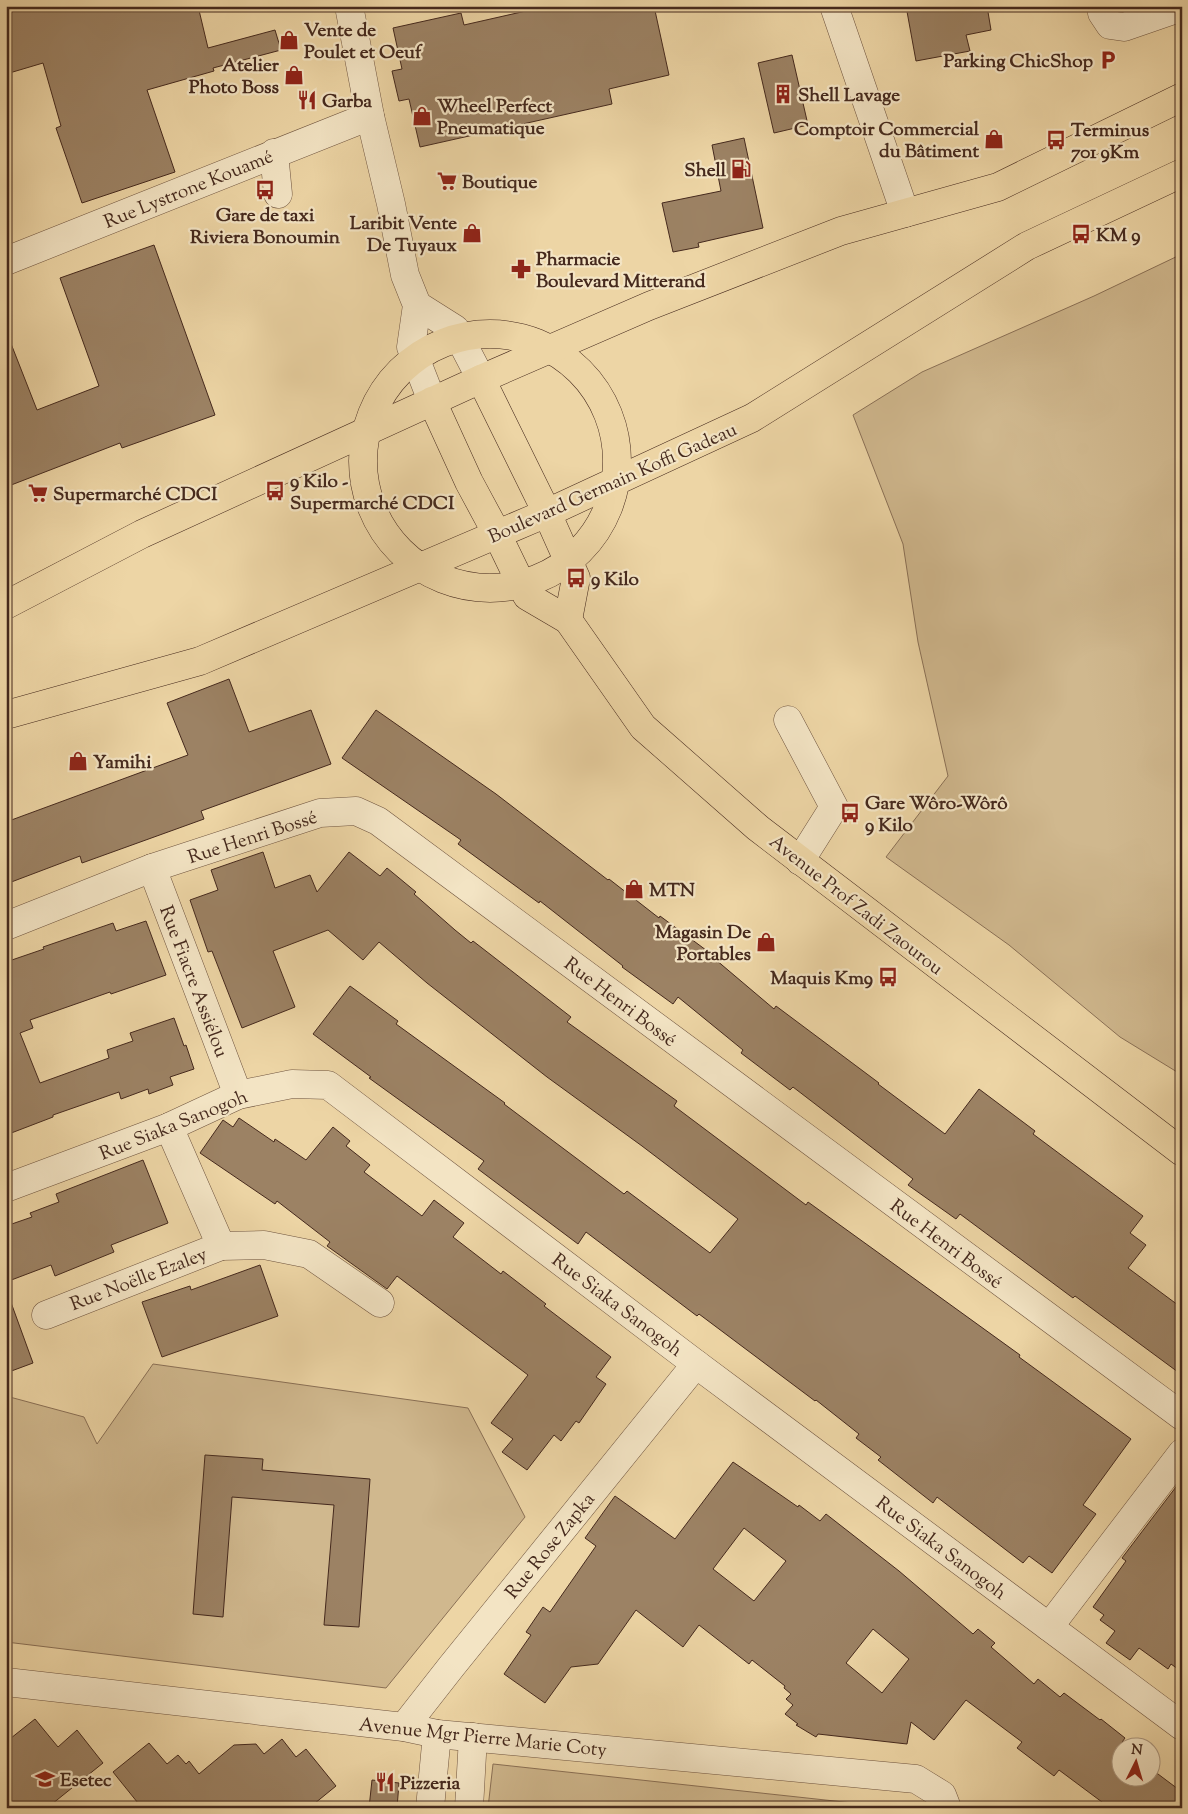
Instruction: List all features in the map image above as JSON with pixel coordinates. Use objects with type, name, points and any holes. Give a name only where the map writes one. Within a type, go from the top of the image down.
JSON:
[{"type":"main road","points":[[11,598],[252,482],[552,348],[658,303],[841,230],[998,187],[1182,96]]},
{"type":"main road","name":"Boulevard Germain Koffi Gadeau","points":[[6,715],[200,661],[547,513],[752,418],[1027,246],[1182,173]]},
{"type":"main road","points":[[482,334],[510,336],[552,348],[591,383],[602,400],[614,427],[618,480],[602,523],[589,541],[569,561],[549,575],[522,585],[499,588],[472,586],[448,581],[420,567],[388,538],[370,503],[366,489],[363,468],[366,431],[370,416],[381,395],[395,376],[415,358],[459,338],[482,334]]},
{"type":"main road","points":[[432,401],[469,482],[527,596],[568,620],[576,578],[547,513],[481,379]]},
{"type":"main road","name":"Avenue Prof Zadi Zaourou","points":[[568,620],[643,728],[758,828],[1182,1152]]},
{"type":"street","points":[[349,6],[370,116],[406,275],[417,305],[411,348],[432,401]]},
{"type":"street","points":[[834,6],[905,213]]},
{"type":"street","points":[[1100,6],[1110,25],[1124,27],[1182,7]]},
{"type":"street","name":"Rue Lystrone Kouamé","points":[[6,261],[370,116]]},
{"type":"street","points":[[274,153],[278,194]]},
{"type":"street","points":[[417,305],[455,329],[481,379]]},
{"type":"street","points":[[788,720],[834,806],[800,861]]},
{"type":"street","name":"Rue Henri Bossé","points":[[6,926],[152,868],[320,813],[356,811],[378,821],[1182,1416]]},
{"type":"street","name":"Rue Fiacre Assiélou","points":[[152,868],[238,1095]]},
{"type":"street","name":"Rue Siaka Sanogoh","points":[[6,1188],[170,1127],[238,1095],[292,1084],[328,1085],[696,1364],[1182,1726]]},
{"type":"street","name":"Rue Noëlle Ezaley","points":[[46,1315],[221,1246],[170,1127]]},
{"type":"street","points":[[221,1246],[264,1245],[309,1254],[380,1303]]},
{"type":"street","name":"Rue Rose Zapka","points":[[404,1727],[696,1364]]},
{"type":"street","points":[[1049,1627],[1182,1453]]},
{"type":"street","name":"Avenue Mgr Pierre Marie Coty","points":[[6,1682],[404,1727],[436,1734],[473,1738],[916,1780],[942,1795],[948,1808]]},
{"type":"street","points":[[430,1808],[436,1734]]},
{"type":"street","points":[[469,1808],[473,1738]]},
{"type":"shaded area","points":[[1182,254],[1182,1075],[1120,1037],[1009,945],[886,857],[948,776],[918,642],[903,544],[853,415],[922,372],[1094,296]]},
{"type":"shaded area","points":[[153,1364],[468,1408],[525,1517],[386,1688],[6,1642],[6,1396],[84,1417],[97,1444]]},
{"type":"shaded area","points":[[493,1764],[853,1803],[890,1808],[488,1808]]},
{"type":"building","points":[[6,6],[198,6],[208,48],[275,30],[281,50],[213,68],[214,71],[147,90],[175,172],[82,203],[56,128],[61,126],[43,63],[6,74]]},
{"type":"building","points":[[548,6],[590,6],[591,11],[611,6],[654,6],[669,75],[609,89],[612,104],[420,147],[409,99],[399,101],[392,71],[402,69],[393,28],[461,13],[464,25]]},
{"type":"building","points":[[906,6],[987,6],[991,30],[966,35],[970,51],[916,61]]},
{"type":"building","name":"Shell Lavage","points":[[792,55],[808,125],[774,133],[758,63]]},
{"type":"building","points":[[744,138],[763,228],[698,243],[699,247],[673,252],[662,203],[721,191],[712,145]]},
{"type":"building","points":[[154,245],[215,415],[122,448],[120,443],[6,487],[6,336],[8,336],[37,410],[99,386],[60,278]]},
{"type":"building","points":[[229,679],[249,732],[311,710],[331,764],[201,811],[204,819],[82,863],[80,856],[6,884],[6,822],[188,755],[167,703]]},
{"type":"building","points":[[376,710],[496,794],[659,918],[660,916],[710,953],[774,1009],[776,1006],[945,1134],[979,1089],[1035,1131],[1033,1134],[1143,1216],[1130,1233],[1146,1245],[1128,1268],[1182,1308],[1182,1375],[1075,1296],[1073,1298],[960,1214],[956,1219],[908,1185],[913,1179],[793,1087],[790,1090],[741,1053],[743,1050],[678,997],[673,1004],[622,967],[540,901],[539,903],[458,844],[461,840],[342,758]]},
{"type":"building","points":[[263,852],[275,888],[310,875],[317,892],[349,852],[380,876],[387,868],[471,943],[473,941],[571,1017],[567,1022],[677,1101],[674,1106],[806,1205],[808,1202],[1020,1355],[1019,1357],[1131,1439],[1083,1505],[1096,1514],[1052,1573],[1029,1556],[1023,1563],[937,1497],[933,1503],[878,1460],[881,1457],[856,1438],[859,1434],[816,1400],[699,1314],[697,1316],[586,1232],[578,1244],[478,1169],[484,1161],[369,1078],[371,1077],[313,1034],[350,986],[398,1021],[396,1024],[505,1103],[624,1194],[627,1191],[710,1253],[738,1219],[547,1077],[427,983],[379,942],[363,960],[328,930],[273,951],[295,1007],[242,1028],[212,951],[208,952],[190,900],[218,890],[211,870]]},
{"type":"building","points":[[146,921],[166,975],[30,1020],[33,1028],[20,1033],[40,1083],[109,1058],[107,1050],[133,1041],[130,1033],[174,1018],[194,1069],[170,1077],[173,1085],[149,1094],[148,1089],[121,1099],[119,1092],[53,1115],[53,1117],[6,1135],[6,962],[113,923],[116,931]]},
{"type":"building","points":[[239,1118],[274,1142],[275,1139],[306,1160],[333,1127],[350,1141],[346,1146],[370,1165],[364,1172],[422,1216],[434,1200],[464,1223],[453,1237],[501,1274],[503,1271],[546,1304],[544,1306],[611,1357],[596,1377],[606,1384],[579,1423],[576,1421],[561,1441],[554,1435],[527,1470],[502,1452],[513,1439],[491,1423],[528,1375],[397,1276],[387,1289],[327,1246],[330,1242],[277,1201],[275,1204],[200,1153],[223,1120],[233,1127]]},
{"type":"building","points":[[143,1160],[168,1223],[111,1245],[114,1252],[55,1276],[51,1265],[6,1282],[6,1226],[32,1217],[30,1213],[59,1202],[56,1194]]},
{"type":"building","points":[[260,1265],[278,1316],[162,1357],[142,1302],[190,1286],[191,1290]]},
{"type":"building","points":[[6,1297],[9,1297],[33,1363],[6,1373]]},
{"type":"building","points":[[205,1455],[263,1459],[262,1470],[370,1479],[359,1627],[324,1625],[334,1505],[232,1497],[223,1617],[193,1614]]},
{"type":"building","points":[[733,1462],[820,1521],[826,1514],[899,1571],[973,1634],[978,1629],[995,1643],[991,1647],[1034,1684],[1038,1679],[1060,1697],[1064,1693],[1122,1736],[1110,1736],[1110,1786],[1160,1786],[1160,1776],[1182,1792],[1182,1808],[1110,1808],[1059,1770],[1054,1776],[1017,1748],[1022,1742],[966,1700],[934,1740],[911,1722],[907,1744],[818,1734],[816,1737],[796,1725],[798,1724],[785,1714],[793,1705],[786,1699],[791,1694],[784,1688],[785,1686],[752,1660],[749,1664],[699,1625],[683,1647],[636,1610],[598,1664],[571,1667],[545,1703],[504,1674],[531,1635],[526,1632],[543,1607],[550,1612],[596,1546],[585,1538],[615,1496],[675,1539]],"holes":[[[744,1528],[786,1561],[754,1601],[713,1569]],[[873,1629],[909,1659],[882,1693],[846,1663]]]},
{"type":"building","points":[[1182,1479],[1182,1672],[1171,1664],[1168,1669],[1139,1648],[1130,1660],[1106,1643],[1115,1631],[1100,1620],[1104,1615],[1093,1607],[1126,1561],[1122,1558]]},
{"type":"building","name":"Esetec","points":[[35,1719],[58,1747],[77,1730],[103,1763],[47,1808],[6,1808],[6,1742]]},
{"type":"building","points":[[282,1739],[296,1757],[306,1749],[336,1786],[309,1808],[142,1808],[113,1772],[149,1743],[167,1764],[178,1755],[186,1764],[189,1761],[199,1774],[234,1745],[256,1744],[264,1754]]},
{"type":"building","points":[[372,1780],[399,1783],[397,1808],[369,1808]]},
{"type":"place","name":"Vente de Poulet et Oeuf","points":[[289,40]]},
{"type":"place","name":"Parking ChicShop","points":[[1108,60]]},
{"type":"place","name":"Atelier Photo Boss","points":[[294,75]]},
{"type":"place","name":"Shell Lavage","points":[[783,94]]},
{"type":"place","name":"Garba","points":[[307,100]]},
{"type":"place","name":"Wheel Perfect Pneumatique","points":[[422,116]]},
{"type":"place","name":"Comptoir Commercial du Bâtiment","points":[[994,139]]},
{"type":"place","name":"Terminus 701 9Km","points":[[1056,140]]},
{"type":"place","name":"Shell","points":[[741,169]]},
{"type":"place","name":"Boutique","points":[[447,181]]},
{"type":"place","name":"Gare de taxi Riviera Bonoumin","points":[[265,190]]},
{"type":"place","name":"Laribit Vente De Tuyaux","points":[[472,233]]},
{"type":"place","name":"KM 9","points":[[1081,234]]},
{"type":"place","name":"Pharmacie Boulevard Mitterand","points":[[521,269]]},
{"type":"place","name":"9 Kilo - Supermarché CDCI","points":[[275,491]]},
{"type":"place","name":"Supermarché CDCI","points":[[38,493]]},
{"type":"place","name":"9 Kilo","points":[[576,578]]},
{"type":"place","name":"Yamihi","points":[[78,761]]},
{"type":"place","name":"Gare Wôro-Wôrô 9 Kilo","points":[[850,813]]},
{"type":"place","name":"MTN","points":[[634,889]]},
{"type":"place","name":"Magasin De Portables","points":[[766,942]]},
{"type":"place","name":"Maquis Km9","points":[[888,977]]},
{"type":"place","name":"Esetec","points":[[45,1779]]},
{"type":"place","name":"Pizzeria","points":[[385,1782]]}]
